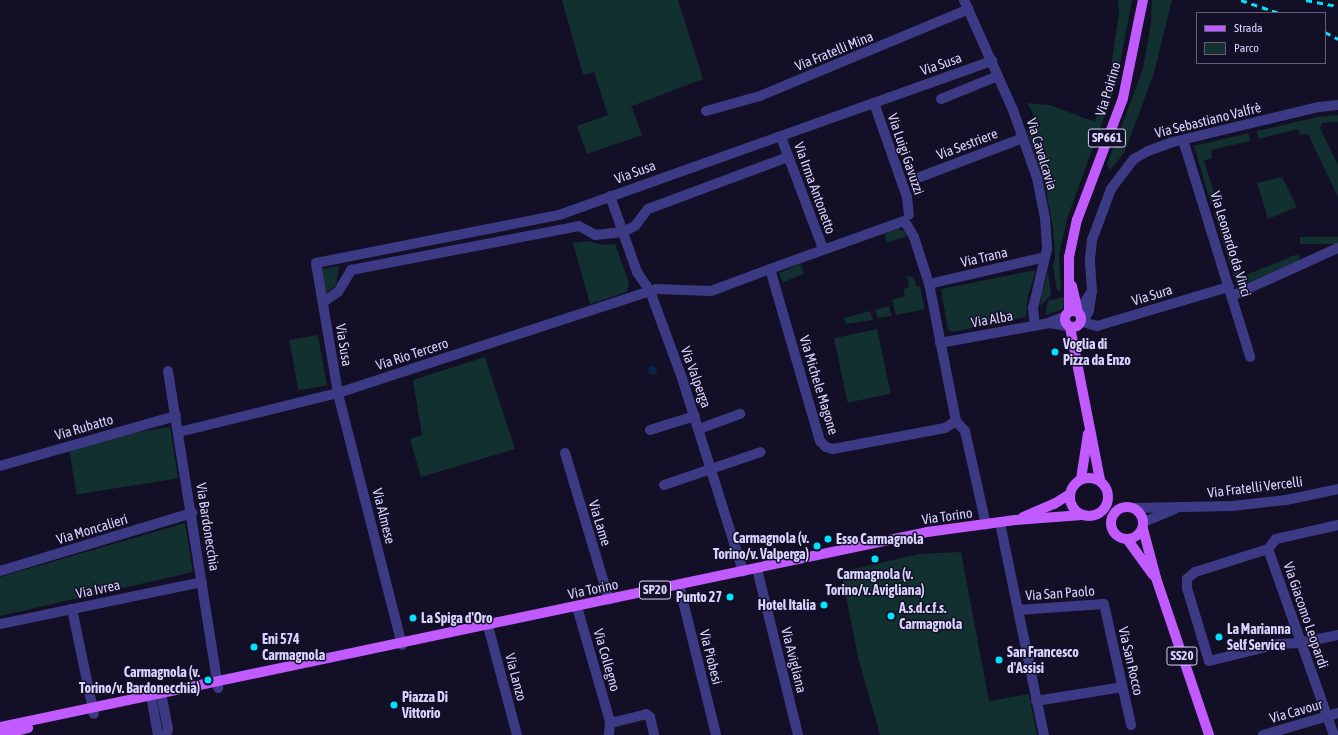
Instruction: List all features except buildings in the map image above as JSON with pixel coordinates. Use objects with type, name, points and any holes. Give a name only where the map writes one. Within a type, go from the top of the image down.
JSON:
[{"type":"main road","name":"Via Poirino","points":[[1100,480],[1088,426],[1073,320],[1069,276],[1069,257],[1077,220],[1123,98],[1143,0]]},
{"type":"main road","name":"Via Poirino","points":[[1081,479],[1088,426]]},
{"type":"main road","points":[[1094,478],[1100,480],[1108,490],[1109,496],[1105,508],[1095,515],[1082,515],[1072,506],[1070,494],[1076,482],[1081,479],[1094,478]]},
{"type":"main road","name":"Via Torino","points":[[1015,520],[1054,504],[1070,494]]},
{"type":"main road","points":[[1095,515],[1111,527],[1117,536],[1127,539],[1137,537],[1143,525],[1135,508],[1124,507],[1109,496]]},
{"type":"main road","points":[[1111,527],[1115,512],[1124,507]]},
{"type":"main road","name":"Via Torino","points":[[94,711],[928,532],[1015,520],[1082,515]]},
{"type":"main road","name":"SS20","points":[[1143,525],[1156,578],[1209,735]]},
{"type":"main road","name":"SS20","points":[[1127,539],[1156,578]]},
{"type":"main road","points":[[0,727],[94,711]]},
{"type":"main road","points":[[0,735],[94,711]]},
{"type":"street","name":"Via Cavalcavia","points":[[966,4],[992,61],[1023,138],[1037,178],[1045,218],[1046,257],[1033,308],[1035,326]]},
{"type":"street","name":"Via Fratelli Mina","points":[[706,111],[760,96],[966,4]]},
{"type":"street","name":"Via Susa","points":[[338,393],[316,263],[559,215],[992,61]]},
{"type":"street","points":[[941,99],[998,76]]},
{"type":"street","name":"Via Luigi Gavuzzi","points":[[874,103],[907,197],[908,221]]},
{"type":"street","name":"Via Sebastiano Valfrè","points":[[1073,320],[1092,291],[1090,250],[1103,207],[1116,181],[1126,167],[1141,155],[1156,147],[1319,107],[1338,106]]},
{"type":"street","name":"Via Irma Antonetto","points":[[781,137],[823,249]]},
{"type":"street","name":"Via Sestriere","points":[[920,177],[1023,138]]},
{"type":"street","name":"Via Leonardo da Vinci","points":[[1183,140],[1231,291],[1250,357]]},
{"type":"street","points":[[323,302],[338,292],[350,270],[579,226],[595,236],[608,236],[635,226],[648,209],[788,157]]},
{"type":"street","name":"Via Valperga","points":[[610,196],[637,272],[650,291],[695,416],[713,470],[743,572]]},
{"type":"street","points":[[650,291],[711,291],[823,249],[908,221],[929,284],[956,421],[964,431],[986,525]]},
{"type":"street","name":"Via Sura","points":[[1073,320],[1103,325],[1231,291],[1338,248]]},
{"type":"street","name":"Via Trana","points":[[929,284],[1046,257]]},
{"type":"street","name":"Via Michele Magone","points":[[770,269],[820,441],[826,447],[833,449],[945,428],[956,421]]},
{"type":"street","name":"Via Rio Tercero","points":[[179,432],[338,393],[650,291]]},
{"type":"street","name":"Via Alba","points":[[940,343],[1073,320]]},
{"type":"street","name":"Via Bardonecchia","points":[[168,371],[192,513],[218,684]]},
{"type":"street","name":"Via Almese","points":[[338,393],[402,645]]},
{"type":"street","points":[[699,429],[740,414]]},
{"type":"street","name":"Via Rubatto","points":[[0,466],[176,416]]},
{"type":"street","points":[[650,430],[695,416]]},
{"type":"street","points":[[664,485],[713,470],[761,452]]},
{"type":"street","name":"Via Lame","points":[[565,453],[609,600]]},
{"type":"street","name":"Via Fratelli Vercelli","points":[[1135,508],[1174,509],[1286,500],[1338,489]]},
{"type":"street","name":"Via Fratelli Vercelli","points":[[1143,525],[1174,509]]},
{"type":"street","name":"Via Moncalieri","points":[[0,571],[192,513]]},
{"type":"street","points":[[1000,523],[1044,735]]},
{"type":"street","points":[[1338,525],[1276,539],[1268,548],[1195,572],[1187,579],[1187,588],[1209,661],[1279,644],[1300,643],[1338,634]]},
{"type":"street","name":"Via Giacomo Leopardi","points":[[1268,548],[1300,643],[1334,735]]},
{"type":"street","name":"Via Avigliana","points":[[756,569],[798,735]]},
{"type":"street","name":"Via Ivrea","points":[[0,624],[202,582]]},
{"type":"street","name":"Via Piobesi","points":[[679,585],[716,735]]},
{"type":"street","name":"Via San Paolo","points":[[1018,610],[1104,604]]},
{"type":"street","name":"Via San Rocco","points":[[1104,604],[1130,725]]},
{"type":"street","name":"Via Collegno","points":[[577,607],[610,721]]},
{"type":"street","points":[[72,609],[94,711]]},
{"type":"street","name":"Via Lanzo","points":[[488,626],[518,735]]},
{"type":"street","points":[[1036,701],[1122,687]]},
{"type":"street","points":[[162,696],[168,729],[166,735]]},
{"type":"street","points":[[151,699],[158,735]]},
{"type":"street","name":"Via Cavour","points":[[1263,735],[1338,713]]},
{"type":"street","points":[[609,735],[610,721],[615,722],[646,714],[650,717],[654,735]]},
{"type":"green space","points":[[562,0],[678,0],[703,79],[627,108],[632,107],[642,135],[587,154],[577,126],[608,115],[594,72],[583,75]]},
{"type":"green space","points":[[1118,0],[1132,0],[1116,85],[1068,216],[1059,254],[1061,290],[1057,291],[1053,266],[1055,257],[1053,228],[1046,190],[1027,131],[1035,117],[1027,103],[1050,105],[1095,122],[1111,66],[1119,13]]},
{"type":"green space","points":[[1152,0],[1172,0],[1154,73],[1124,153],[1110,170],[1107,165],[1143,69],[1151,23]]},
{"type":"green space","points":[[1338,115],[1338,122],[1322,123],[1320,128],[1338,165],[1338,197],[1308,134],[1300,135],[1298,129],[1258,139],[1257,131],[1317,117]]},
{"type":"green space","points":[[1249,133],[1250,141],[1211,150],[1212,158],[1204,161],[1217,202],[1211,204],[1194,146]]},
{"type":"green space","points":[[1282,177],[1297,207],[1268,219],[1257,183]]},
{"type":"green space","points":[[1220,210],[1241,277],[1298,254],[1301,260],[1237,287],[1214,212]]},
{"type":"green space","points":[[897,229],[905,231],[907,236],[887,243],[884,234]]},
{"type":"green space","points":[[1300,237],[1338,237],[1338,244],[1300,244]]},
{"type":"green space","points":[[588,241],[604,245],[615,244],[629,283],[627,292],[590,304],[573,243]]},
{"type":"green space","points":[[800,264],[804,273],[783,282],[779,273]]},
{"type":"green space","points":[[339,266],[336,285],[326,293],[322,269]]},
{"type":"green space","points":[[1036,270],[1028,296],[1026,317],[953,332],[948,330],[941,289]]},
{"type":"green space","points":[[1048,272],[1051,295],[1040,306],[1042,292]]},
{"type":"green space","points":[[907,276],[913,277],[917,287],[920,286],[925,309],[896,315],[892,300],[905,296],[903,289],[909,287]]},
{"type":"green space","points":[[1064,297],[1063,309],[1045,315],[1048,301]]},
{"type":"green space","points":[[889,306],[892,316],[878,318],[875,310]]},
{"type":"green space","points":[[870,311],[873,320],[846,324],[844,318]]},
{"type":"green space","points":[[877,329],[891,394],[848,403],[834,338]]},
{"type":"green space","points":[[318,335],[327,385],[298,390],[289,340]]},
{"type":"green space","points":[[485,357],[515,449],[421,477],[410,439],[422,435],[413,380]]},
{"type":"green space","points":[[170,427],[178,478],[76,494],[68,443]]},
{"type":"green space","points":[[185,523],[193,572],[0,616],[0,577]]},
{"type":"green space","name":"A.s.d.c.f.s. Carmagnola","points":[[961,552],[989,701],[1029,694],[1037,735],[880,735],[859,661],[841,572],[919,554]]},
{"type":"water","points":[[652,365],[657,370],[652,375],[647,370]]},
{"type":"railway","points":[[1241,0],[1276,12]]},
{"type":"railway","points":[[1306,0],[1338,6]]},
{"type":"railway","points":[[1326,33],[1338,39]]},
{"type":"place","name":"Voglia di Pizza da Enzo","points":[[1055,352]]},
{"type":"place","name":"Esso Carmagnola","points":[[828,539]]},
{"type":"place","name":"Carmagnola (v. Torino/v. Valperga)","points":[[817,546]]},
{"type":"place","name":"Carmagnola (v. Torino/v. Avigliana)","points":[[875,559]]},
{"type":"place","name":"Punto 27","points":[[730,597]]},
{"type":"place","name":"Hotel Italia","points":[[824,605]]},
{"type":"place","name":"A.s.d.c.f.s. Carmagnola","points":[[891,616]]},
{"type":"place","name":"La Spiga d'Oro","points":[[413,618]]},
{"type":"place","name":"La Marianna Self Service","points":[[1219,637]]},
{"type":"place","name":"Eni 574 Carmagnola","points":[[254,647]]},
{"type":"place","name":"San Francesco d'Assisi","points":[[999,660]]},
{"type":"place","name":"Carmagnola (v. Torino/v. Bardonecchia)","points":[[208,680]]},
{"type":"place","name":"Piazza Di Vittorio","points":[[394,705]]}]
